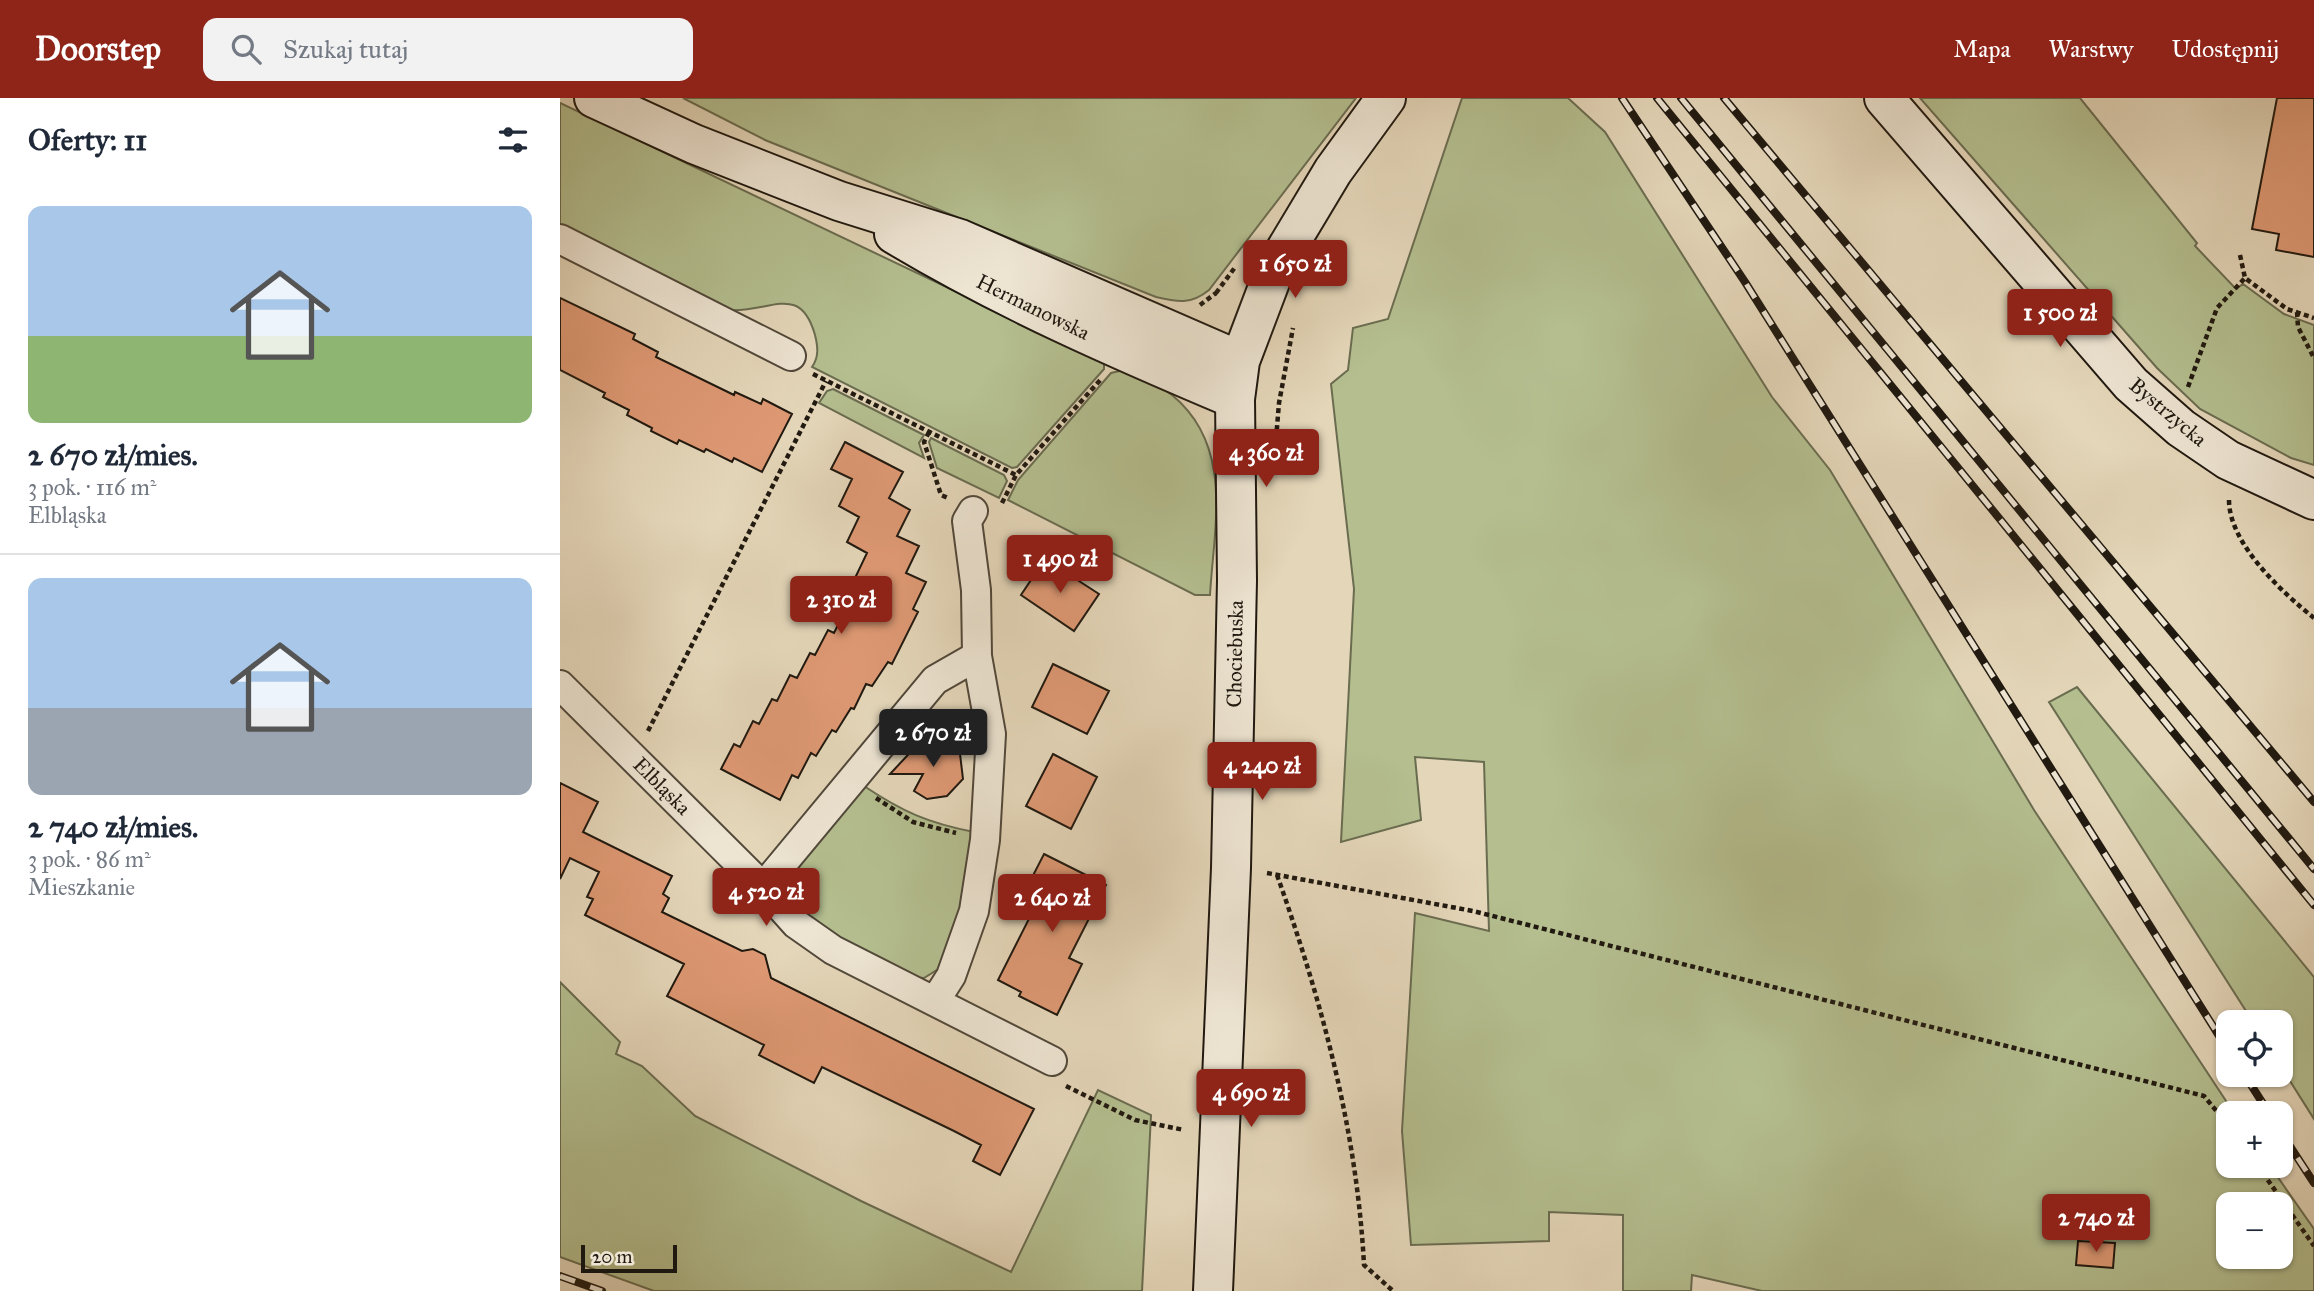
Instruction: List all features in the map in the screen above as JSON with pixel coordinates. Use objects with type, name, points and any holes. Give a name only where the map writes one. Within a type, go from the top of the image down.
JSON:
[{"type":"street","name":"Hermanowska","points":[[594,98],[694,144],[838,201],[960,239],[1240,361]]},
{"type":"street","name":"Chociebuska","points":[[1213,1291],[1231,868],[1237,580],[1235,399],[1240,361],[1283,254],[1333,171],[1386,98]]},
{"type":"street","name":"Bystrzycka","points":[[1884,98],[2131,384],[2167,416],[2239,466],[2314,500]]},
{"type":"street","name":"Hermanowska","points":[[838,201],[952,269],[1131,355],[1235,399]]},
{"type":"street","points":[[560,239],[792,356]]},
{"type":"street","points":[[935,1001],[951,976],[974,911],[985,841],[991,734],[977,656],[976,590],[968,521],[973,511]]},
{"type":"street","points":[[763,887],[935,680],[977,656]]},
{"type":"street","name":"Elbląska","points":[[560,685],[763,887],[796,924],[833,950],[1052,1061]]},
{"type":"path","points":[[2240,255],[2245,278],[2287,309],[2314,318]]},
{"type":"path","points":[[2167,416],[2195,376],[2217,308],[2245,278]]},
{"type":"path","points":[[2297,312],[2298,327],[2314,358]]},
{"type":"path","points":[[792,356],[804,370],[826,382],[1016,475],[1104,376]]},
{"type":"path","points":[[630,754],[653,722],[826,382]]},
{"type":"path","points":[[929,432],[925,442],[941,495],[973,511]]},
{"type":"path","points":[[2239,466],[2229,492],[2234,520],[2254,561],[2314,618]]},
{"type":"path","points":[[852,782],[913,822],[985,841]]},
{"type":"path","points":[[1231,868],[1473,911],[2204,1096],[2216,1110]]},
{"type":"path","points":[[1276,875],[1300,940],[1342,1090],[1362,1217],[1364,1265],[1393,1291]]},
{"type":"path","points":[[1052,1061],[1067,1089],[1135,1120],[1185,1130]]},
{"type":"path","points":[[2266,1178],[2314,1246]]},
{"type":"green space","points":[[683,98],[1356,98],[1209,290],[1184,301],[1156,297],[765,140]]},
{"type":"green space","points":[[1462,98],[1568,98],[1605,132],[1772,397],[1830,470],[2034,810],[2226,1101],[2216,1101],[2216,1178],[2278,1178],[2288,1192],[2216,1192],[2216,1269],[2293,1269],[2293,1199],[2314,1229],[2314,1291],[1762,1291],[1692,1275],[1691,1291],[1623,1291],[1623,1215],[1549,1212],[1549,1241],[1411,1245],[1402,1131],[1415,913],[1489,931],[1484,762],[1415,757],[1421,820],[1341,842],[1354,589],[1331,384],[1348,370],[1353,328],[1388,319]]},
{"type":"green space","points":[[1920,98],[2080,98],[2197,243],[2195,246],[2236,289],[2243,284],[2284,314],[2314,325],[2314,465],[2291,458],[2200,409],[2157,368]]},
{"type":"green space","points":[[560,103],[1104,362],[1104,369],[1017,467],[1012,468],[812,367],[817,356],[816,339],[809,319],[801,309],[782,304],[729,310],[560,224]]},
{"type":"green space","points":[[1124,370],[1172,395],[1192,415],[1205,438],[1216,488],[1210,595],[1195,595],[1008,500],[1018,480],[1111,373]]},
{"type":"green space","points":[[833,389],[924,435],[919,443],[924,458],[819,403],[827,391]]},
{"type":"green space","points":[[931,438],[1004,475],[1007,481],[999,498],[937,468],[929,442]]},
{"type":"green space","points":[[2077,687],[2314,977],[2314,1119],[2293,1086],[2293,1010],[2245,1010],[2049,702]]},
{"type":"green space","points":[[864,786],[916,815],[974,832],[973,868],[943,966],[924,978],[904,977],[805,921],[793,893],[795,871]]},
{"type":"green space","points":[[560,982],[620,1042],[616,1054],[642,1066],[695,1116],[861,1201],[1011,1272],[1098,1090],[1151,1115],[1142,1291],[654,1291],[560,1257]]},
{"type":"building","points":[[2277,98],[2314,98],[2314,257],[2276,250],[2279,234],[2252,229]]},
{"type":"building","points":[[560,298],[635,334],[633,339],[658,352],[656,357],[734,395],[735,392],[761,404],[763,399],[792,414],[762,472],[734,458],[732,462],[679,440],[677,444],[651,431],[652,428],[627,415],[629,410],[603,397],[605,393],[560,370]]},
{"type":"building","points":[[845,442],[903,472],[889,498],[910,510],[897,536],[919,546],[906,573],[926,582],[913,609],[918,612],[892,664],[888,662],[872,686],[866,684],[854,709],[851,708],[836,732],[832,730],[816,756],[811,753],[798,778],[792,775],[780,800],[721,769],[734,744],[740,747],[753,721],[759,724],[772,699],[777,701],[790,675],[797,678],[810,653],[815,655],[828,630],[834,633],[860,581],[855,578],[867,553],[847,542],[859,517],[839,506],[852,479],[831,469]]},
{"type":"building","points":[[1045,559],[1099,594],[1074,631],[1021,595]]},
{"type":"building","points":[[1053,664],[1109,691],[1087,734],[1032,707]]},
{"type":"building","points":[[920,742],[942,742],[960,754],[963,779],[947,796],[927,799],[914,791],[923,774],[890,774]]},
{"type":"building","points":[[1053,754],[1097,777],[1071,829],[1026,806]]},
{"type":"building","points":[[560,783],[598,802],[583,832],[672,876],[663,894],[669,898],[662,912],[742,951],[753,949],[765,955],[771,978],[1034,1109],[1000,1175],[973,1161],[981,1145],[822,1067],[814,1083],[759,1055],[764,1045],[667,996],[684,964],[585,915],[593,899],[587,897],[599,872],[570,858],[560,879]]},
{"type":"building","points":[[1044,854],[1106,885],[1069,958],[1082,964],[1057,1015],[1019,996],[1021,992],[998,980],[1036,905],[1022,897]]},
{"type":"building","points":[[2078,1241],[2115,1243],[2113,1268],[2076,1265]]},
{"type":"railway","points":[[1622,98],[1745,282],[2216,1031]]},
{"type":"railway","points":[[1657,98],[2314,905]]},
{"type":"railway","points":[[1681,98],[2314,869]]},
{"type":"railway","points":[[1724,98],[2314,802]]},
{"type":"railway","points":[[2252,1087],[2261,1101]]},
{"type":"railway","points":[[2293,1151],[2314,1183]]},
{"type":"railway","points":[[560,1276],[602,1291]]}]
